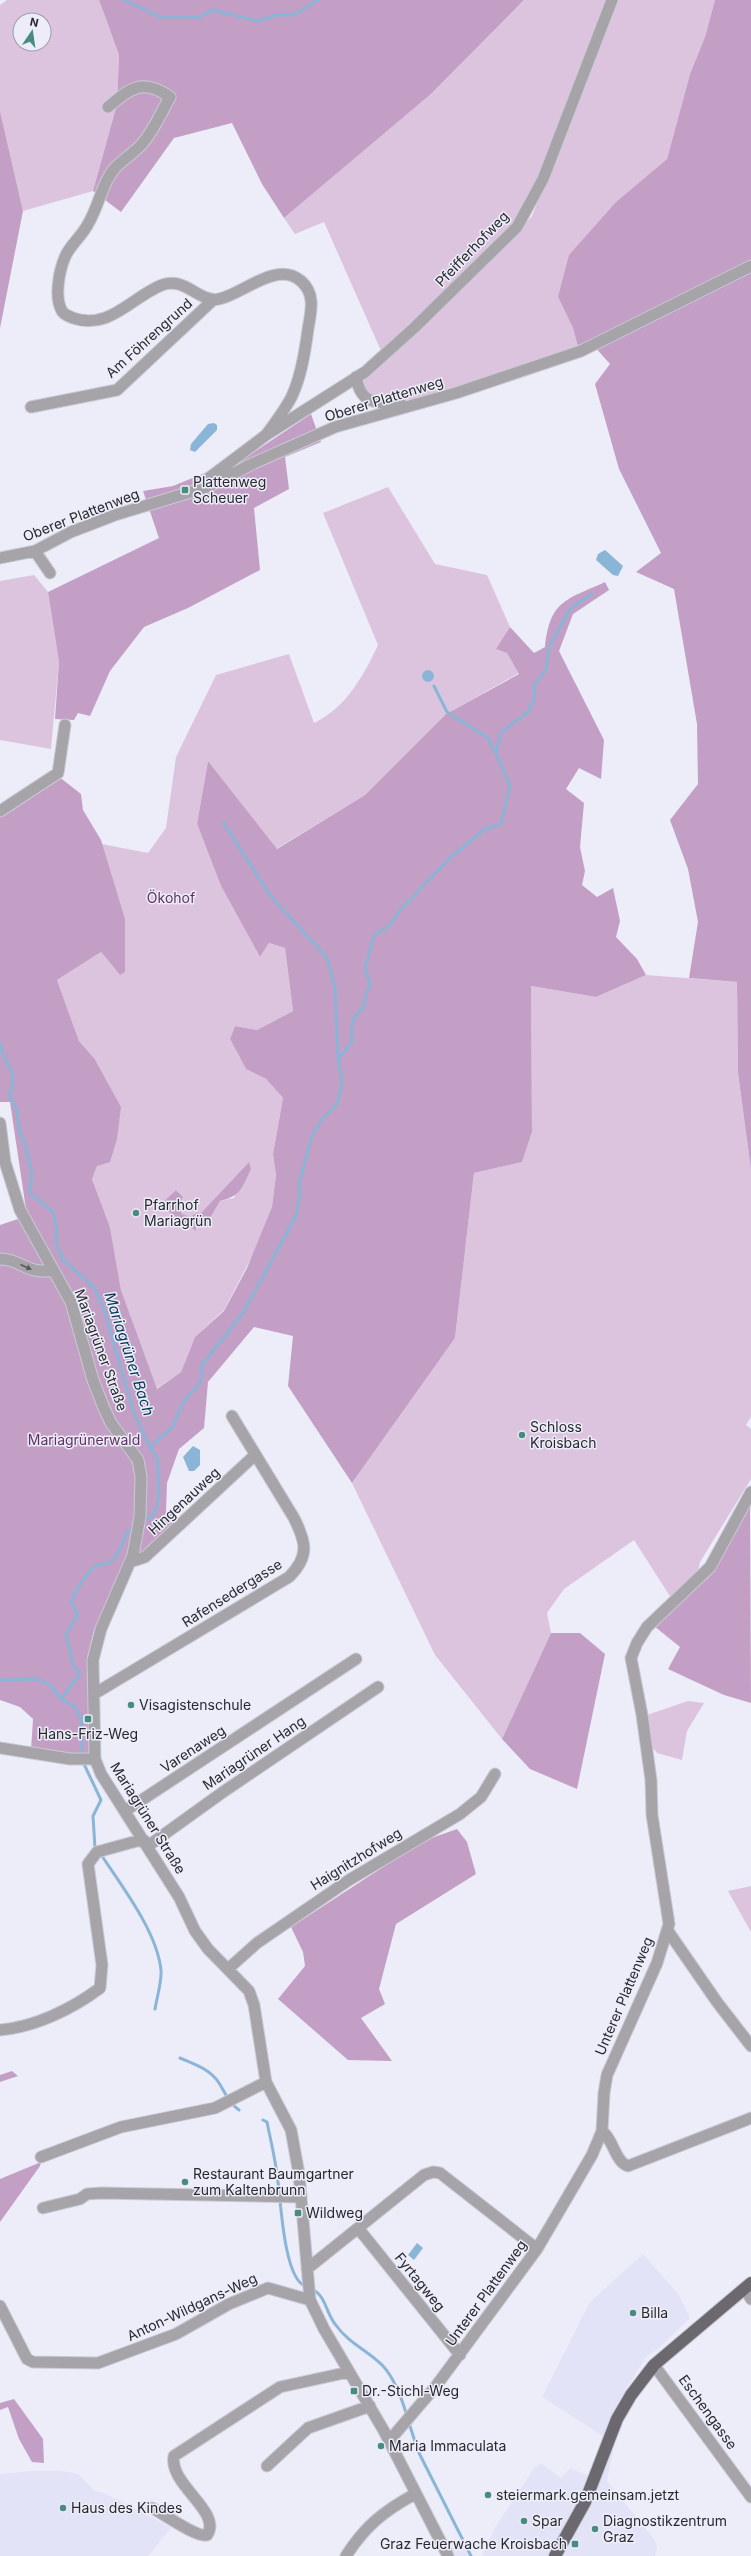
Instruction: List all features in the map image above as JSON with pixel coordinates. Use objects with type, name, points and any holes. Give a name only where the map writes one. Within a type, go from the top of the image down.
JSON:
[{"type":"main road","points":[[555,2556],[585,2502],[617,2419],[654,2365],[748,2286]]},
{"type":"street","name":"Pfeifferhofweg","points":[[193,491],[266,435],[356,377],[414,328],[517,227],[543,179],[612,0]]},
{"type":"street","name":"Am Föhrengrund","points":[[108,107],[131,88],[150,86],[170,97],[142,144],[114,169],[104,184],[88,225],[65,257],[58,295],[62,310],[66,315],[79,320],[101,319],[116,313],[160,285],[172,281],[184,285],[213,300]]},
{"type":"street","name":"Oberer Plattenweg","points":[[0,558],[35,551],[71,532],[114,515],[207,487],[254,463],[335,427],[456,393],[581,351],[751,266]]},
{"type":"street","name":"Am Föhrengrund","points":[[31,407],[117,390],[213,300],[267,278],[285,274],[298,279],[310,293],[311,312],[297,383],[291,398],[266,435]]},
{"type":"street","points":[[356,377],[359,392],[369,400],[408,406]]},
{"type":"street","points":[[35,551],[50,573]]},
{"type":"street","points":[[0,811],[58,773],[65,725]]},
{"type":"street","name":"Mariagrüner Straße","points":[[0,1124],[5,1162],[20,1210],[71,1302],[93,1380],[112,1423],[138,1460],[142,1476],[140,1517],[130,1562],[97,1643],[93,1660],[94,1694],[87,1760],[125,1811],[179,1896],[195,1931],[208,1949],[241,1981],[252,1998],[266,2082],[291,2130],[301,2197],[309,2292],[349,2372],[389,2441],[448,2556]]},
{"type":"street","points":[[0,1259],[8,1259],[38,1273],[53,1270]]},
{"type":"street","name":"Rafensedergasse","points":[[94,1694],[289,1576],[302,1561],[304,1550],[302,1536],[232,1416]]},
{"type":"street","name":"Hingenauweg","points":[[130,1562],[145,1557],[255,1455]]},
{"type":"street","name":"Unterer Plattenweg","points":[[389,2441],[460,2355],[495,2303],[537,2249],[592,2155],[602,2131],[604,2093],[607,2074],[657,1962],[668,1931],[652,1816],[651,1780],[643,1722],[631,1658],[637,1643],[648,1627],[710,1567],[751,1492]]},
{"type":"street","name":"Varenaweg","points":[[125,1811],[356,1659]]},
{"type":"street","name":"Mariagrüner Hang","points":[[146,1844],[378,1687]]},
{"type":"street","points":[[0,1748],[87,1760]]},
{"type":"street","name":"Haignitzhofweg","points":[[229,1968],[257,1943],[325,1896],[460,1814],[481,1797],[495,1774]]},
{"type":"street","points":[[0,2030],[17,2029],[79,2004],[100,1988],[102,1965],[88,1864],[97,1852],[137,1840],[146,1844]]},
{"type":"street","points":[[668,1931],[717,2002],[751,2046]]},
{"type":"street","points":[[41,2157],[121,2128],[215,2108],[228,2100],[266,2082]]},
{"type":"street","points":[[602,2131],[609,2136],[621,2161],[628,2166],[751,2118]]},
{"type":"street","points":[[307,2269],[424,2175],[433,2172],[440,2173],[537,2249]]},
{"type":"street","points":[[43,2208],[80,2200],[87,2194],[101,2193],[160,2193],[180,2196],[280,2198],[301,2197]]},
{"type":"street","name":"Fyrtagweg","points":[[358,2228],[460,2355]]},
{"type":"street","points":[[748,2286],[751,2299]]},
{"type":"street","name":"Anton-Wildgans-Weg","points":[[0,2306],[27,2359],[33,2362],[98,2363],[176,2334],[229,2304],[268,2288],[309,2292]]},
{"type":"street","name":"Eschengasse","points":[[654,2365],[751,2497]]},
{"type":"street","points":[[152,2508],[170,2517],[194,2534],[207,2535],[210,2532],[209,2520],[205,2511],[177,2474],[172,2464],[174,2456],[280,2387],[349,2372]]},
{"type":"street","points":[[267,2466],[308,2428],[370,2406]]},
{"type":"street","points":[[346,2556],[365,2528],[388,2509],[415,2494]]},
{"type":"shaded area","points":[[643,2254],[679,2295],[690,2318],[660,2347],[645,2358],[619,2401],[607,2425],[615,2441],[607,2481],[654,2539],[657,2547],[655,2556],[482,2556],[494,2529],[535,2467],[541,2463],[561,2478],[570,2468],[589,2476],[606,2438],[542,2397],[590,2302]]},
{"type":"shaded area","points":[[32,2471],[61,2471],[78,2474],[95,2491],[104,2493],[127,2504],[171,2528],[148,2556],[0,2556],[0,2474]]},
{"type":"shaded area","points":[[461,2542],[472,2556],[454,2556],[450,2548]]},
{"type":"green space","points":[[7,0],[99,0],[119,55],[117,104],[93,191],[23,211],[0,111],[0,5]]},
{"type":"green space","points":[[99,0],[524,0],[431,94],[284,218],[262,184],[232,123],[174,138],[121,212],[93,191],[117,104],[119,55]]},
{"type":"green space","points":[[524,0],[608,0],[535,190],[507,233],[382,353],[324,222],[295,234],[284,218],[431,94]]},
{"type":"green space","points":[[616,0],[715,0],[705,37],[690,74],[667,159],[617,201],[558,297],[573,328],[578,347],[428,398],[383,398],[368,394],[363,381],[510,241],[532,216]]},
{"type":"green space","points":[[715,0],[751,0],[751,1170],[738,1073],[737,982],[689,978],[698,922],[688,869],[670,820],[698,784],[697,724],[674,589],[636,572],[661,553],[619,469],[595,384],[610,364],[594,346],[578,347],[573,328],[558,297],[569,255],[617,201],[667,159],[690,74],[705,37]]},
{"type":"green space","points":[[0,111],[23,211],[0,328]]},
{"type":"green space","points":[[311,414],[321,442],[285,457],[289,489],[254,508],[260,570],[188,608],[144,627],[110,671],[90,716],[78,713],[74,720],[55,719],[59,662],[48,592],[159,538],[143,491],[173,486],[251,454]]},
{"type":"green space","name":"Ökohof","points":[[388,487],[435,564],[487,575],[510,627],[497,649],[507,653],[519,673],[446,714],[365,795],[276,849],[208,761],[197,824],[221,886],[260,957],[269,943],[285,948],[293,1011],[257,1030],[235,1026],[230,1039],[246,1069],[266,1079],[283,1098],[273,1154],[276,1175],[272,1207],[258,1245],[224,1310],[195,1337],[181,1372],[156,1389],[121,1290],[110,1227],[92,1179],[97,1165],[94,1058],[79,1041],[57,980],[101,952],[120,975],[110,875],[102,844],[148,853],[166,828],[176,757],[216,675],[289,654],[314,723],[336,709],[345,700],[367,668],[378,645],[323,513]],"holes":[[[249,1162],[234,1198],[220,1201],[207,1222],[195,1221],[160,1205],[176,1190],[183,1197],[179,1207],[182,1214],[190,1218],[198,1212],[200,1214]]]},
{"type":"green space","points":[[34,575],[48,592],[59,662],[51,749],[0,740],[0,581]]},
{"type":"green space","name":"Mariagrünerwald","points":[[605,582],[609,590],[573,614],[559,651],[604,740],[601,779],[579,768],[566,789],[584,803],[580,847],[585,871],[582,885],[597,897],[613,888],[620,921],[616,937],[637,959],[646,975],[596,997],[531,986],[532,1132],[522,1162],[474,1173],[455,1338],[352,1483],[288,1386],[293,1336],[254,1327],[208,1382],[204,1428],[179,1449],[167,1483],[166,1512],[174,1515],[176,1524],[116,1583],[94,1630],[87,1659],[90,1701],[89,1756],[31,1750],[33,1719],[20,1707],[0,1700],[0,1225],[27,1216],[10,1102],[0,1102],[0,806],[6,800],[48,778],[58,776],[81,794],[83,810],[101,840],[125,919],[125,972],[120,975],[101,952],[57,980],[79,1041],[94,1058],[121,1107],[117,1139],[110,1162],[97,1166],[92,1179],[110,1227],[121,1290],[157,1389],[181,1372],[195,1337],[224,1311],[247,1268],[272,1207],[276,1175],[273,1154],[283,1098],[266,1079],[246,1069],[230,1039],[235,1026],[257,1030],[293,1011],[285,948],[269,943],[260,957],[221,886],[197,824],[208,761],[277,849],[365,795],[446,714],[519,674],[507,653],[496,649],[510,627],[534,653],[545,647],[547,631],[551,620],[562,604],[570,598]]},
{"type":"green space","points":[[646,975],[737,982],[738,1073],[751,1170],[751,1417],[746,1425],[751,1429],[751,1479],[700,1562],[695,1587],[675,1604],[634,1540],[564,1589],[547,1613],[551,1633],[502,1739],[435,1655],[352,1483],[455,1338],[474,1173],[522,1162],[532,1132],[531,986],[596,997]]},
{"type":"green space","points":[[249,1162],[251,1169],[237,1194],[220,1201],[207,1223],[195,1221],[196,1231],[160,1205],[176,1190],[183,1197],[179,1207],[182,1214],[190,1217],[198,1212],[200,1214]]},
{"type":"green space","points":[[751,1496],[751,1703],[724,1695],[668,1669],[680,1647],[654,1626],[695,1587],[708,1578]]},
{"type":"green space","points":[[551,1633],[580,1633],[605,1654],[577,1789],[530,1769],[502,1739]]},
{"type":"green space","points":[[688,1701],[704,1703],[687,1731],[682,1760],[657,1753],[654,1749],[649,1753],[647,1715]]},
{"type":"green space","points":[[457,1829],[467,1842],[476,1874],[396,1924],[379,1989],[385,2004],[361,2018],[392,2061],[348,2060],[278,1999],[305,1966],[303,1952],[291,1927],[423,1841]]},
{"type":"green space","points":[[751,1886],[751,1932],[728,1891]]},
{"type":"green space","points":[[12,2071],[18,2076],[0,2082],[0,2075]]},
{"type":"green space","points":[[41,2162],[40,2166],[0,2222],[0,2179]]},
{"type":"green space","points":[[14,2399],[43,2439],[44,2463],[32,2462],[19,2439],[8,2407],[0,2410],[0,2403]]},
{"type":"water","points":[[214,423],[217,425],[217,430],[195,452],[190,450],[191,444],[208,424]]},
{"type":"water","points":[[605,550],[623,566],[618,576],[613,575],[596,560],[598,554]]},
{"type":"water","points":[[426,670],[430,670],[434,676],[430,682],[426,682],[422,678],[422,674]]},
{"type":"water","points":[[193,1446],[200,1450],[200,1465],[194,1471],[189,1471],[183,1457]]},
{"type":"water","points":[[417,2243],[423,2248],[414,2260],[408,2255]]},
{"type":"waterway","points":[[124,0],[160,17],[200,17],[212,10],[258,21],[276,15],[294,15],[318,0]]},
{"type":"waterway","points":[[150,1447],[172,1428],[183,1402],[201,1382],[202,1365],[243,1313],[296,1215],[300,1195],[299,1183],[312,1136],[323,1118],[337,1104],[342,1082],[338,1059],[352,1042],[354,1018],[364,1007],[365,996],[370,984],[365,968],[374,935],[389,926],[401,909],[450,858],[485,829],[501,824],[510,786],[496,753],[501,732],[528,712],[535,697],[534,686],[546,669],[549,647],[562,623],[570,609],[592,594]]},
{"type":"waterway","points":[[434,686],[447,712],[488,738],[495,752]]},
{"type":"waterway","points":[[223,822],[270,895],[327,958],[335,988],[338,1059]]},
{"type":"waterway","name":"Mariagrüner Bach","points":[[0,1043],[1,1050],[12,1073],[13,1080],[9,1094],[17,1110],[19,1131],[25,1143],[32,1174],[30,1193],[53,1212],[57,1231],[56,1241],[62,1259],[94,1287],[105,1312],[133,1410],[147,1442],[158,1460],[159,1497],[155,1513],[142,1523]]},
{"type":"waterway","name":"Mariagrüner Bach","points":[[61,1699],[80,1674],[73,1665],[66,1634],[78,1615],[71,1602],[89,1572],[97,1565],[104,1565],[114,1559],[128,1531],[135,1529]]},
{"type":"waterway","name":"Mariagrüner Bach","points":[[0,1680],[39,1679],[50,1685],[61,1699],[75,1707],[81,1718],[82,1756]]},
{"type":"waterway","name":"Mariagrüner Bach","points":[[83,1762],[101,1800],[93,1816],[95,1848]]},
{"type":"waterway","name":"Mariagrüner Bach","points":[[102,1856],[129,1896],[153,1941],[161,1970],[155,2009]]},
{"type":"waterway","name":"Mariagrüner Bach","points":[[180,2058],[211,2074],[219,2083],[230,2101],[239,2110]]},
{"type":"waterway","name":"Mariagrüner Bach","points":[[263,2120],[267,2122],[275,2160],[282,2222],[288,2255],[292,2269],[298,2280],[305,2286]]},
{"type":"waterway","name":"Mariagrüner Bach","points":[[312,2289],[317,2292],[323,2300],[332,2320],[341,2331],[377,2360],[387,2371],[398,2390],[407,2416]]},
{"type":"waterway","name":"Mariagrüner Bach","points":[[409,2423],[418,2451],[471,2556]]},
{"type":"place","name":"Plattenweg Scheuer","points":[[185,490]]},
{"type":"place","name":"Pfarrhof Mariagrün","points":[[136,1213]]},
{"type":"place","name":"Schloss Kroisbach","points":[[522,1435]]},
{"type":"place","name":"Visagistenschule","points":[[131,1705]]},
{"type":"place","name":"Hans-Friz-Weg","points":[[88,1719]]},
{"type":"place","name":"Restaurant Baumgartner zum Kaltenbrunn","points":[[185,2182]]},
{"type":"place","name":"Wildweg","points":[[298,2213]]},
{"type":"place","name":"Billa","points":[[633,2313]]},
{"type":"place","name":"Dr.-Stichl-Weg","points":[[354,2391]]},
{"type":"place","name":"Maria Immaculata","points":[[381,2446]]},
{"type":"place","name":"steiermark.gemeinsam.jetzt","points":[[488,2495]]},
{"type":"place","name":"Haus des Kindes","points":[[63,2508]]},
{"type":"place","name":"Spar","points":[[524,2521]]},
{"type":"place","name":"Diagnostikzentrum Graz","points":[[595,2529]]},
{"type":"place","name":"Graz Feuerwache Kroisbach","points":[[575,2544]]}]
